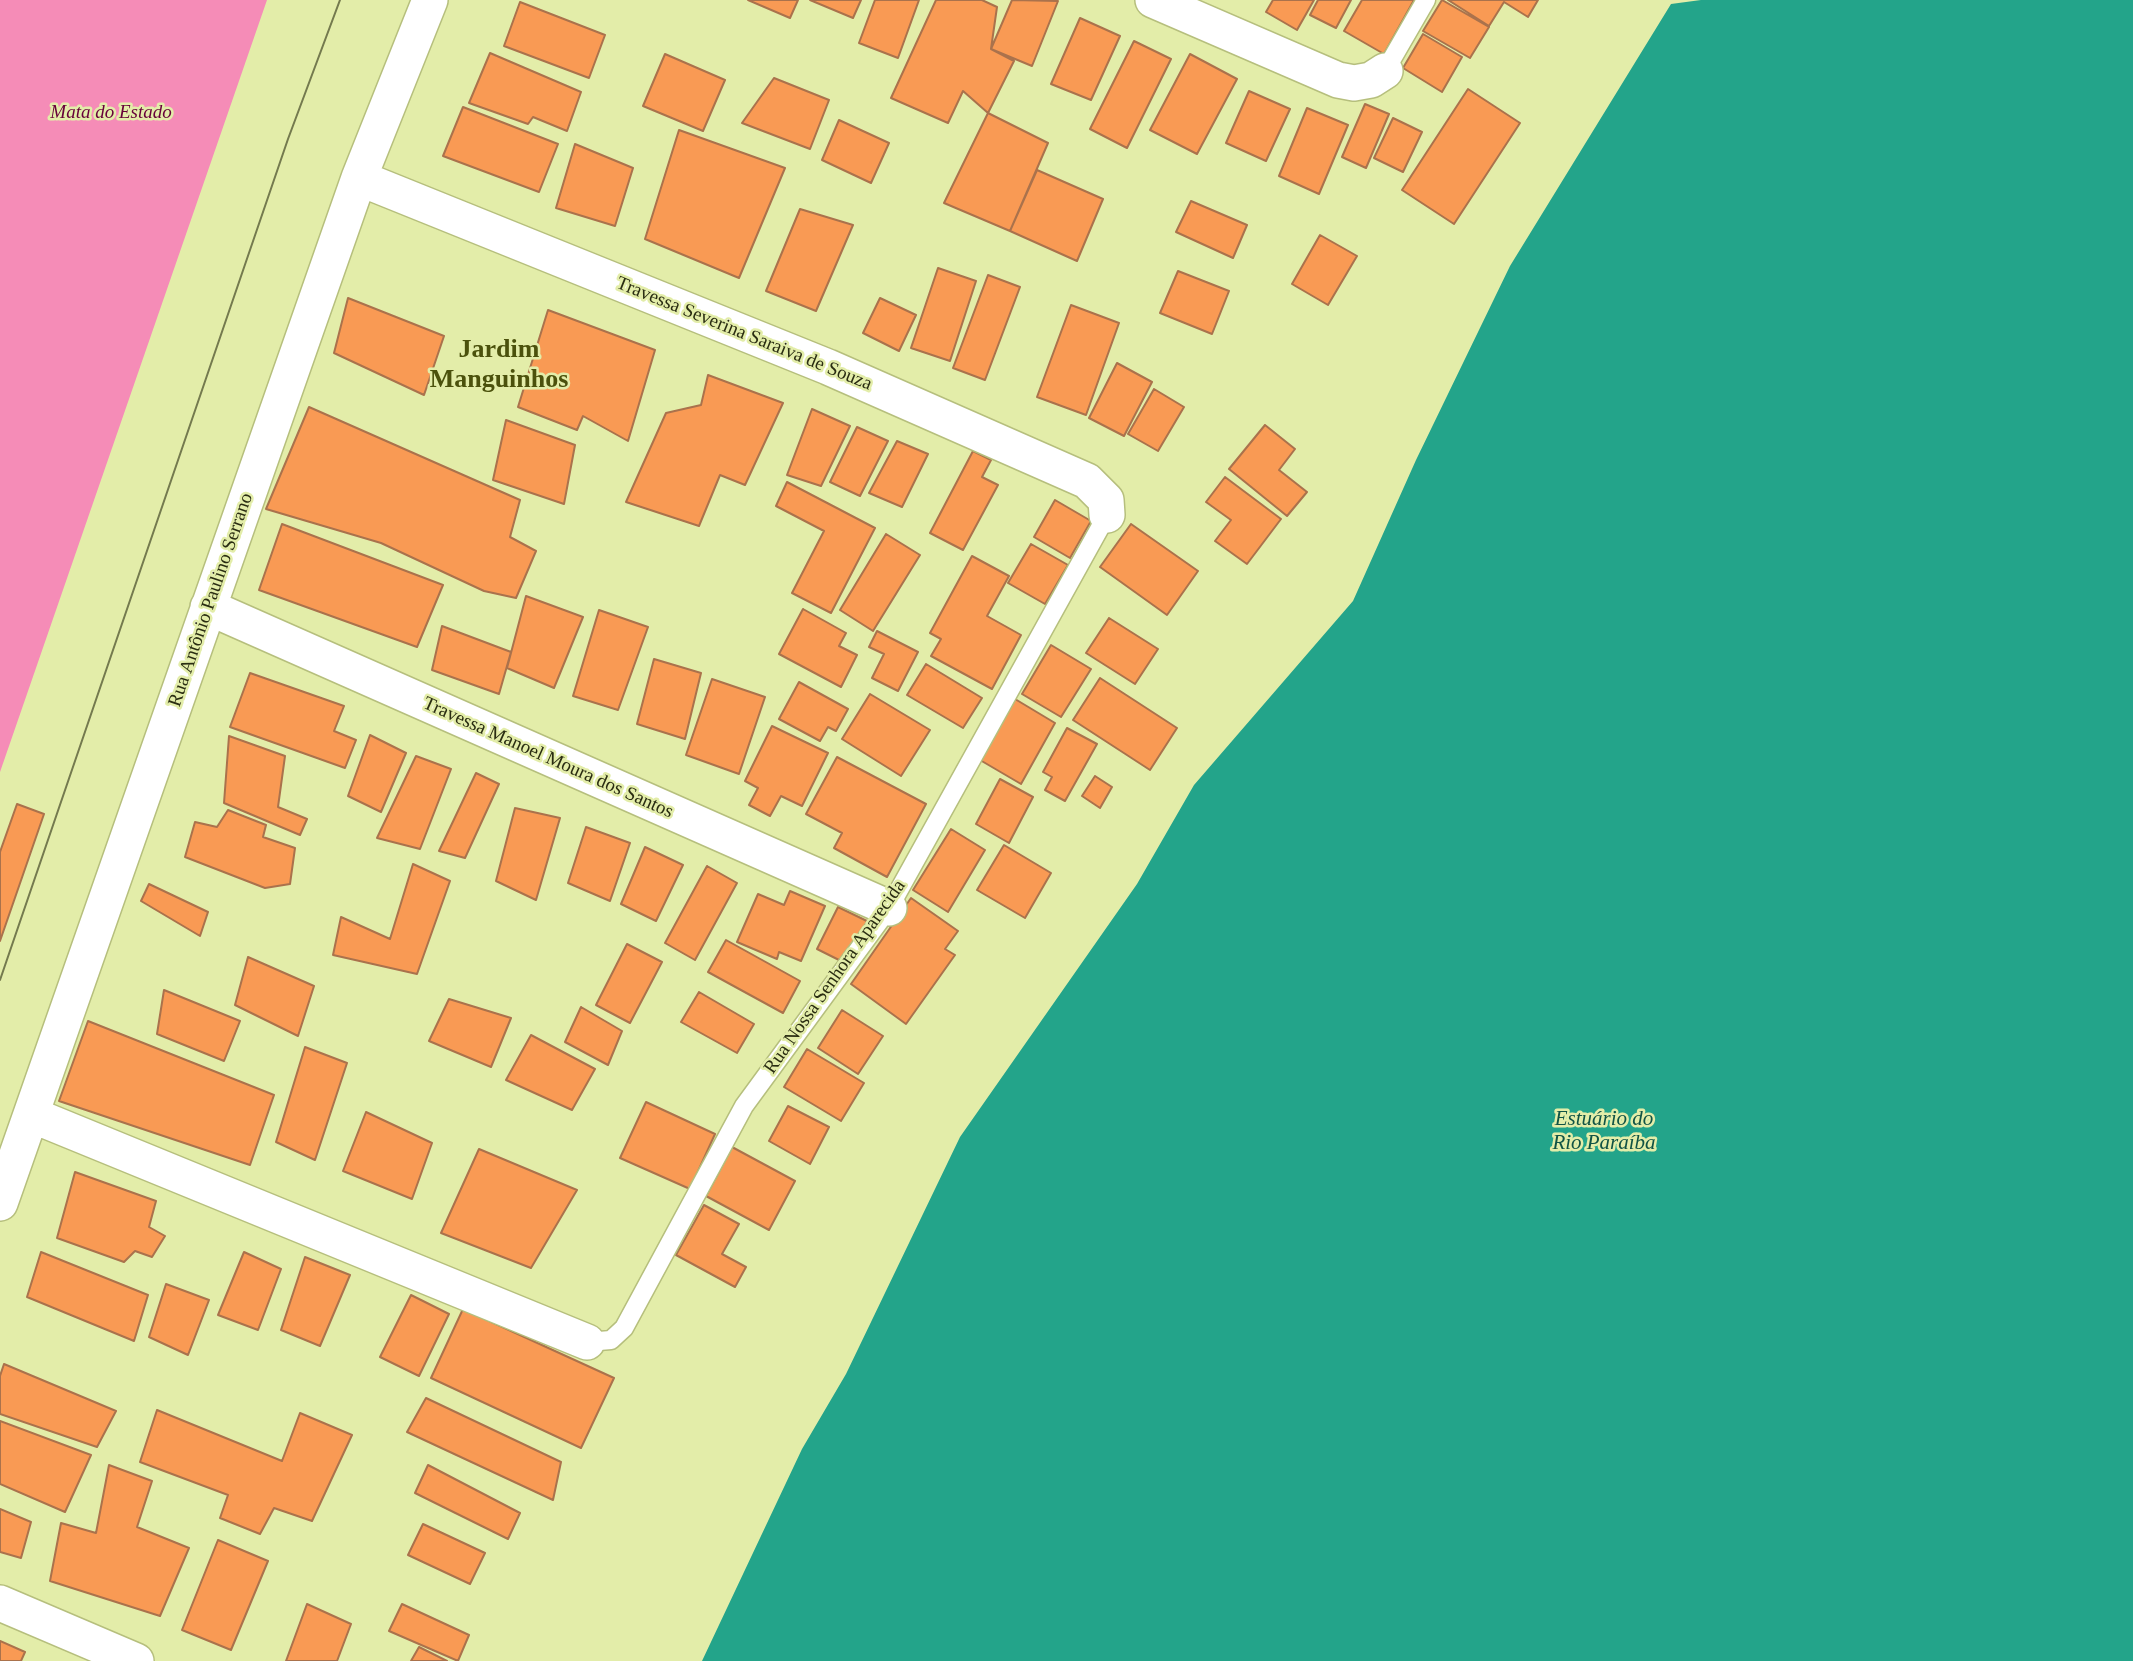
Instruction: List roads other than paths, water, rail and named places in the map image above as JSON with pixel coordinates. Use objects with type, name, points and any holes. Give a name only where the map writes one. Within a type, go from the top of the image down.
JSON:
[{"type":"street","name":"Rua Antônio Paulino Serrano","points":[[0,1203],[359,178],[430,0]]},
{"type":"street","points":[[1153,0],[1338,80],[1354,83],[1371,80],[1385,71]]},
{"type":"street","name":"Travessa Severina Saraiva de Souza","points":[[359,178],[828,366],[1087,481],[1106,500],[1107,515]]},
{"type":"street","name":"Travessa Manoel Moura dos Santos","points":[[208,607],[889,908]]},
{"type":"street","points":[[32,1115],[587,1342]]},
{"type":"street","points":[[0,1603],[136,1661]]},
{"type":"lane","points":[[1385,71],[1426,0]]},
{"type":"lane","name":"Rua Nossa Senhora Aparecida","points":[[587,1342],[611,1340],[624,1328],[744,1106],[889,908],[1107,515]]},
{"type":"water","name":"Estuário do Rio Paraíba","points":[[1701,0],[2133,0],[2133,1661],[702,1661],[802,1449],[846,1374],[960,1137],[1137,884],[1194,785],[1353,601],[1416,460],[1510,266],[1671,4]]},
{"type":"tram line","points":[[0,980],[288,139],[340,0]]},
{"type":"district","name":"Jardim Manguinhos","points":[[499,365]]},
{"type":"park label","name":"Mata do Estado","points":[[111,113]]}]
